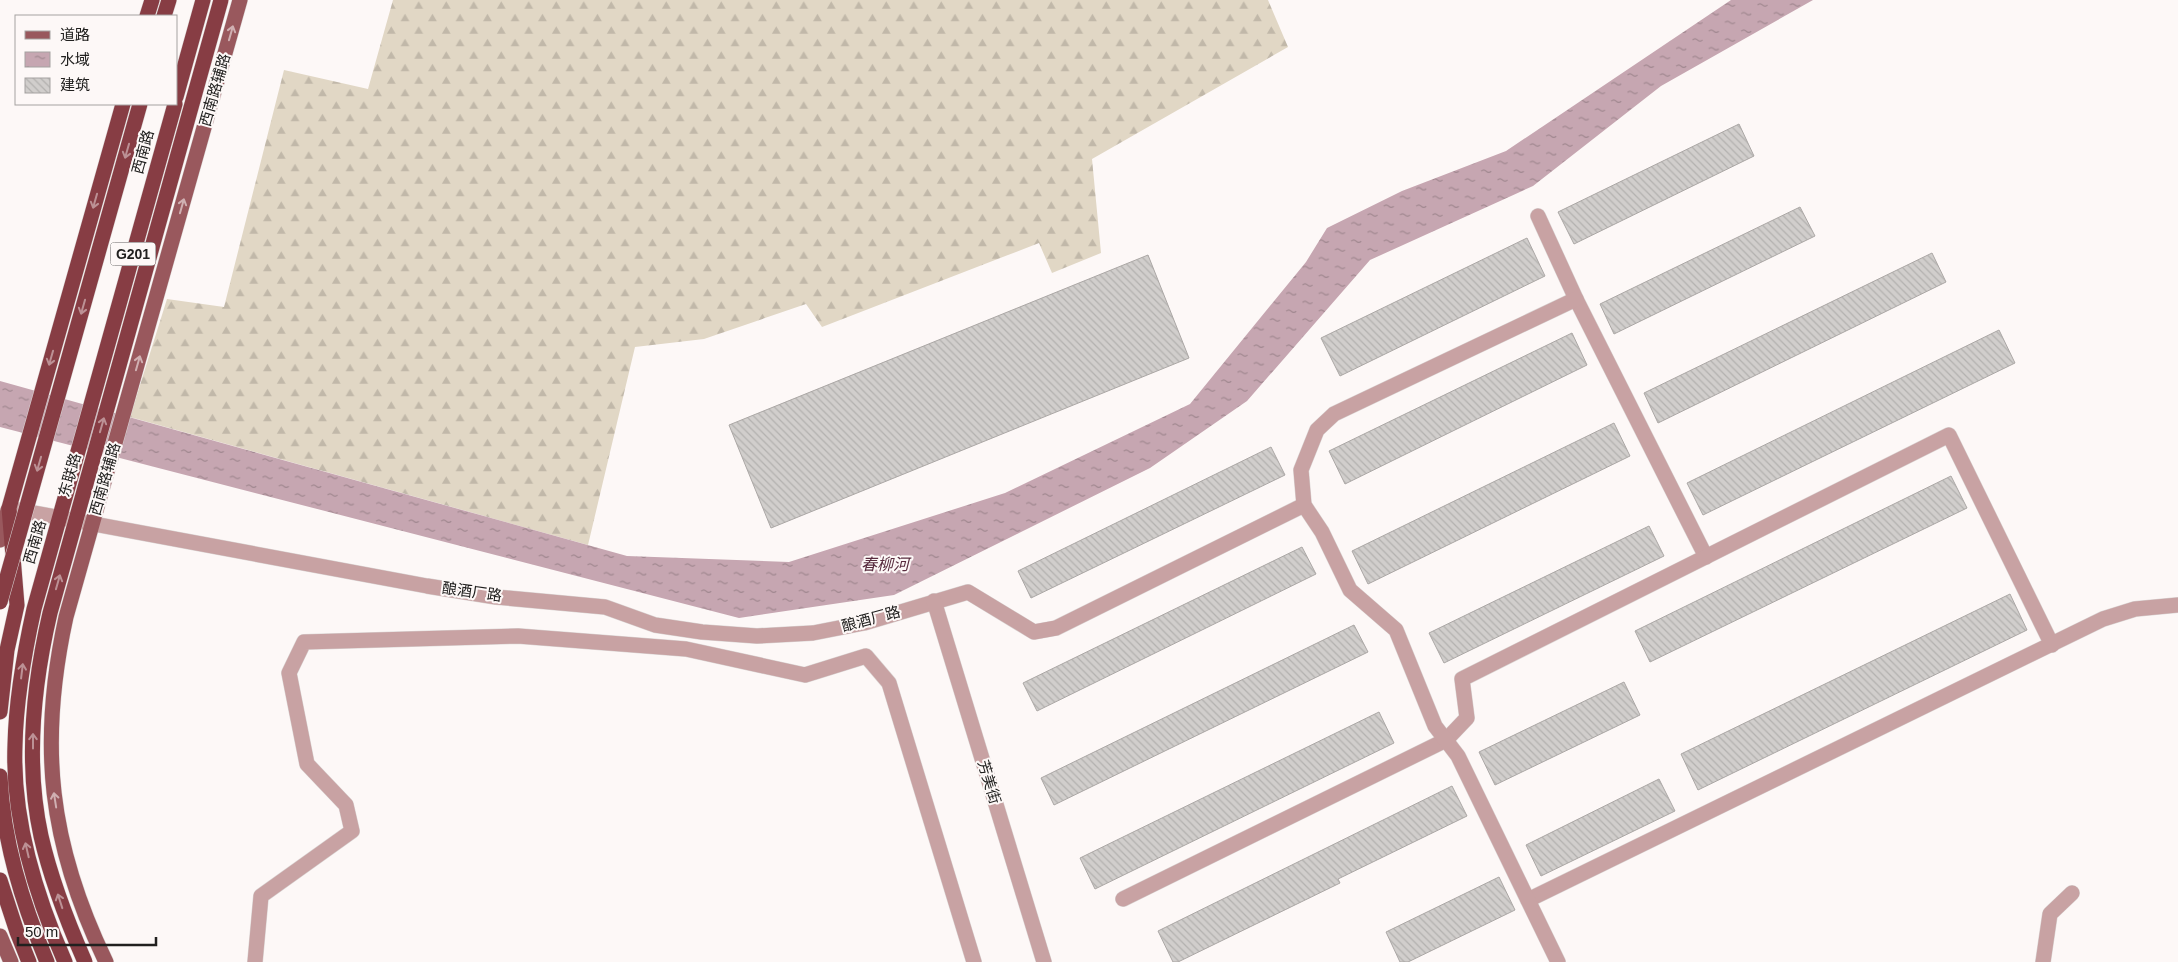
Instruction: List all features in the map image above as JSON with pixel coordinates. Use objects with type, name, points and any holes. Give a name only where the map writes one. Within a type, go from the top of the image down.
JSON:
[{"type":"highway","points":[[147,15],[152,0]]},
{"type":"highway","points":[[164,15],[169,0]]},
{"type":"highway","name":"G201","points":[[178,91],[203,0]]},
{"type":"highway","name":"东联路","points":[[85,962],[65,916],[51,875],[41,835],[35,791],[33,744],[34,700],[39,658],[221,0]]},
{"type":"highway","name":"西南路","points":[[0,712],[8,650],[17,605],[9,508],[123,105]]},
{"type":"highway","points":[[0,602],[140,105]]},
{"type":"highway","name":"西南路","points":[[65,962],[42,905],[23,837],[17,792],[15,746],[24,656],[34,609],[174,105]]},
{"type":"highway","points":[[0,776],[7,841],[19,887],[47,962]]},
{"type":"highway","points":[[0,880],[29,962]]},
{"type":"main road","name":"西南路辅路","points":[[106,962],[81,908],[59,831],[53,789],[51,744],[56,661],[66,617],[240,0]]},
{"type":"main road","points":[[0,540],[9,508]]},
{"type":"main road","points":[[0,936],[11,962]]},
{"type":"street","points":[[1538,216],[1576,299],[1706,557]]},
{"type":"street","points":[[1558,962],[1458,756],[1435,726],[1396,630],[1350,590],[1322,532],[1304,505],[1301,470],[1317,430],[1334,414],[1576,299]]},
{"type":"street","points":[[1123,899],[1446,740],[1467,718],[1462,679],[1949,436],[2052,645]]},
{"type":"street","name":"酿酒厂路","points":[[9,508],[427,586],[496,597],[605,607],[655,625],[702,632],[757,636],[813,633],[864,623],[968,592],[1034,632],[1056,628],[1304,505]]},
{"type":"street","name":"芳美街","points":[[934,601],[1044,962]]},
{"type":"street","points":[[1528,900],[2103,619],[2135,609],[2178,605]]},
{"type":"street","points":[[255,962],[261,896],[352,831],[346,805],[307,764],[289,673],[304,642],[518,636],[686,649],[805,675],[866,656],[889,683],[974,962]]},
{"type":"street","points":[[2043,962],[2050,914],[2072,893]]},
{"type":"green space","points":[[393,0],[1268,0],[1288,47],[1092,159],[1101,253],[1052,273],[1039,243],[822,327],[806,304],[704,339],[635,347],[588,545],[130,417],[167,299],[224,307],[284,70],[368,89]]},
{"type":"water","name":"春柳河","points":[[1731,0],[1813,0],[1661,86],[1533,186],[1370,260],[1247,401],[1150,468],[894,595],[739,618],[0,427],[0,381],[627,556],[789,562],[1005,493],[1190,404],[1306,262],[1327,228],[1402,191],[1506,151]]},
{"type":"building","points":[[1739,124],[1754,156],[1574,244],[1558,212]]},
{"type":"building","points":[[1800,207],[1815,236],[1614,334],[1600,304]]},
{"type":"building","points":[[1527,238],[1545,276],[1340,376],[1321,338]]},
{"type":"building","points":[[1932,253],[1946,282],[1658,423],[1644,393]]},
{"type":"building","points":[[1148,255],[1189,358],[771,528],[729,425]]},
{"type":"building","points":[[1999,330],[2015,363],[1703,515],[1687,483]]},
{"type":"building","points":[[1572,333],[1587,365],[1345,484],[1329,451]]},
{"type":"building","points":[[1614,423],[1630,456],[1368,584],[1352,551]]},
{"type":"building","points":[[1271,447],[1285,475],[1031,598],[1018,571]]},
{"type":"building","points":[[1951,476],[1967,508],[1650,662],[1635,631]]},
{"type":"building","points":[[1649,526],[1664,556],[1444,663],[1429,633]]},
{"type":"building","points":[[1302,547],[1316,574],[1037,711],[1023,683]]},
{"type":"building","points":[[2010,594],[2027,630],[1698,790],[1681,754]]},
{"type":"building","points":[[1354,625],[1368,652],[1054,805],[1041,778]]},
{"type":"building","points":[[1624,682],[1640,715],[1495,785],[1479,752]]},
{"type":"building","points":[[1379,712],[1394,743],[1095,889],[1080,858]]},
{"type":"building","points":[[1659,779],[1675,811],[1541,876],[1526,845]]},
{"type":"building","points":[[1452,786],[1467,816],[1338,879],[1340,883],[1178,962],[1173,962],[1158,931]]},
{"type":"building","points":[[1499,877],[1515,910],[1408,962],[1400,962],[1386,932]]}]
